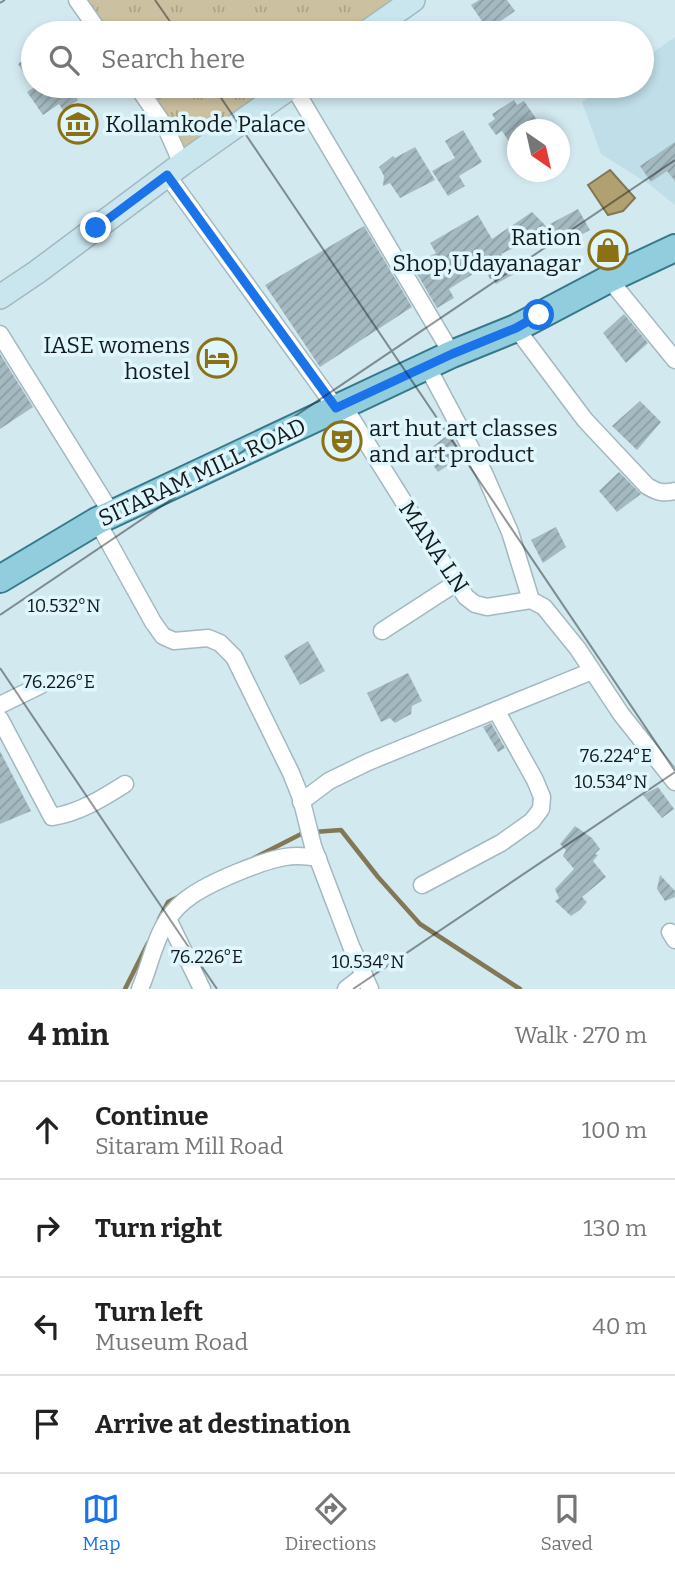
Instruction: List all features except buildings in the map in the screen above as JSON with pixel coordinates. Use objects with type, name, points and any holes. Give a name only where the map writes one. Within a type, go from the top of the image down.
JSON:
[{"type":"main road","points":[[383,21],[413,0]]},
{"type":"main road","points":[[0,297],[276,98]]},
{"type":"main road","name":"SITARAM MILL ROAD","points":[[0,579],[104,518],[452,354],[516,328],[675,248]]},
{"type":"street","points":[[77,0],[92,21]]},
{"type":"street","name":"MANA LN","points":[[145,98],[166,128],[174,169],[340,407],[466,597],[475,604],[487,607],[531,600]]},
{"type":"street","points":[[300,98],[452,354]]},
{"type":"street","points":[[609,279],[675,360]]},
{"type":"street","points":[[516,328],[585,420],[647,486],[665,494],[675,491]]},
{"type":"street","points":[[0,334],[104,518],[153,622],[163,636],[174,641],[208,638],[220,643],[234,657],[292,772],[316,852],[367,982],[346,989]]},
{"type":"street","points":[[427,366],[484,473],[510,532],[531,600],[544,607],[561,627],[621,715],[675,782]]},
{"type":"street","points":[[382,631],[456,583]]},
{"type":"street","points":[[301,802],[329,782],[368,762],[592,671]]},
{"type":"street","points":[[0,705],[41,685]]},
{"type":"street","points":[[422,886],[501,843],[532,821],[541,809],[541,797],[535,780],[496,710]]},
{"type":"street","points":[[0,719],[6,744],[52,817],[68,814],[98,801],[125,785]]},
{"type":"street","points":[[140,989],[157,940],[179,905],[192,895],[258,865],[283,857],[316,852]]},
{"type":"street","points":[[168,919],[202,989]]},
{"type":"shaded area","points":[[675,37],[675,205],[649,184],[601,154],[582,102],[588,98],[654,98],[654,52]]},
{"type":"shaded area","points":[[610,170],[635,198],[623,211],[608,215],[588,185]]},
{"type":"green space","points":[[82,0],[413,0],[383,21],[97,21]]},
{"type":"green space","points":[[150,98],[275,98],[191,157]]},
{"type":"waterway","points":[[314,832],[341,830],[420,924],[520,989]]},
{"type":"waterway","points":[[254,858],[305,832]]},
{"type":"waterway","points":[[159,919],[168,902],[180,896]]},
{"type":"waterway","points":[[125,989],[148,943]]},
{"type":"place","name":"Kollamkode Palace","points":[[78,124]]},
{"type":"place","name":"Ration Shop,Udayanagar","points":[[608,250]]},
{"type":"place","name":"IASE womens hostel","points":[[217,358]]},
{"type":"place","name":"art hut art classes and art product","points":[[342,441]]},
{"type":"route","points":[[96,228],[167,175],[336,408],[452,354],[516,328],[539,315]]}]
